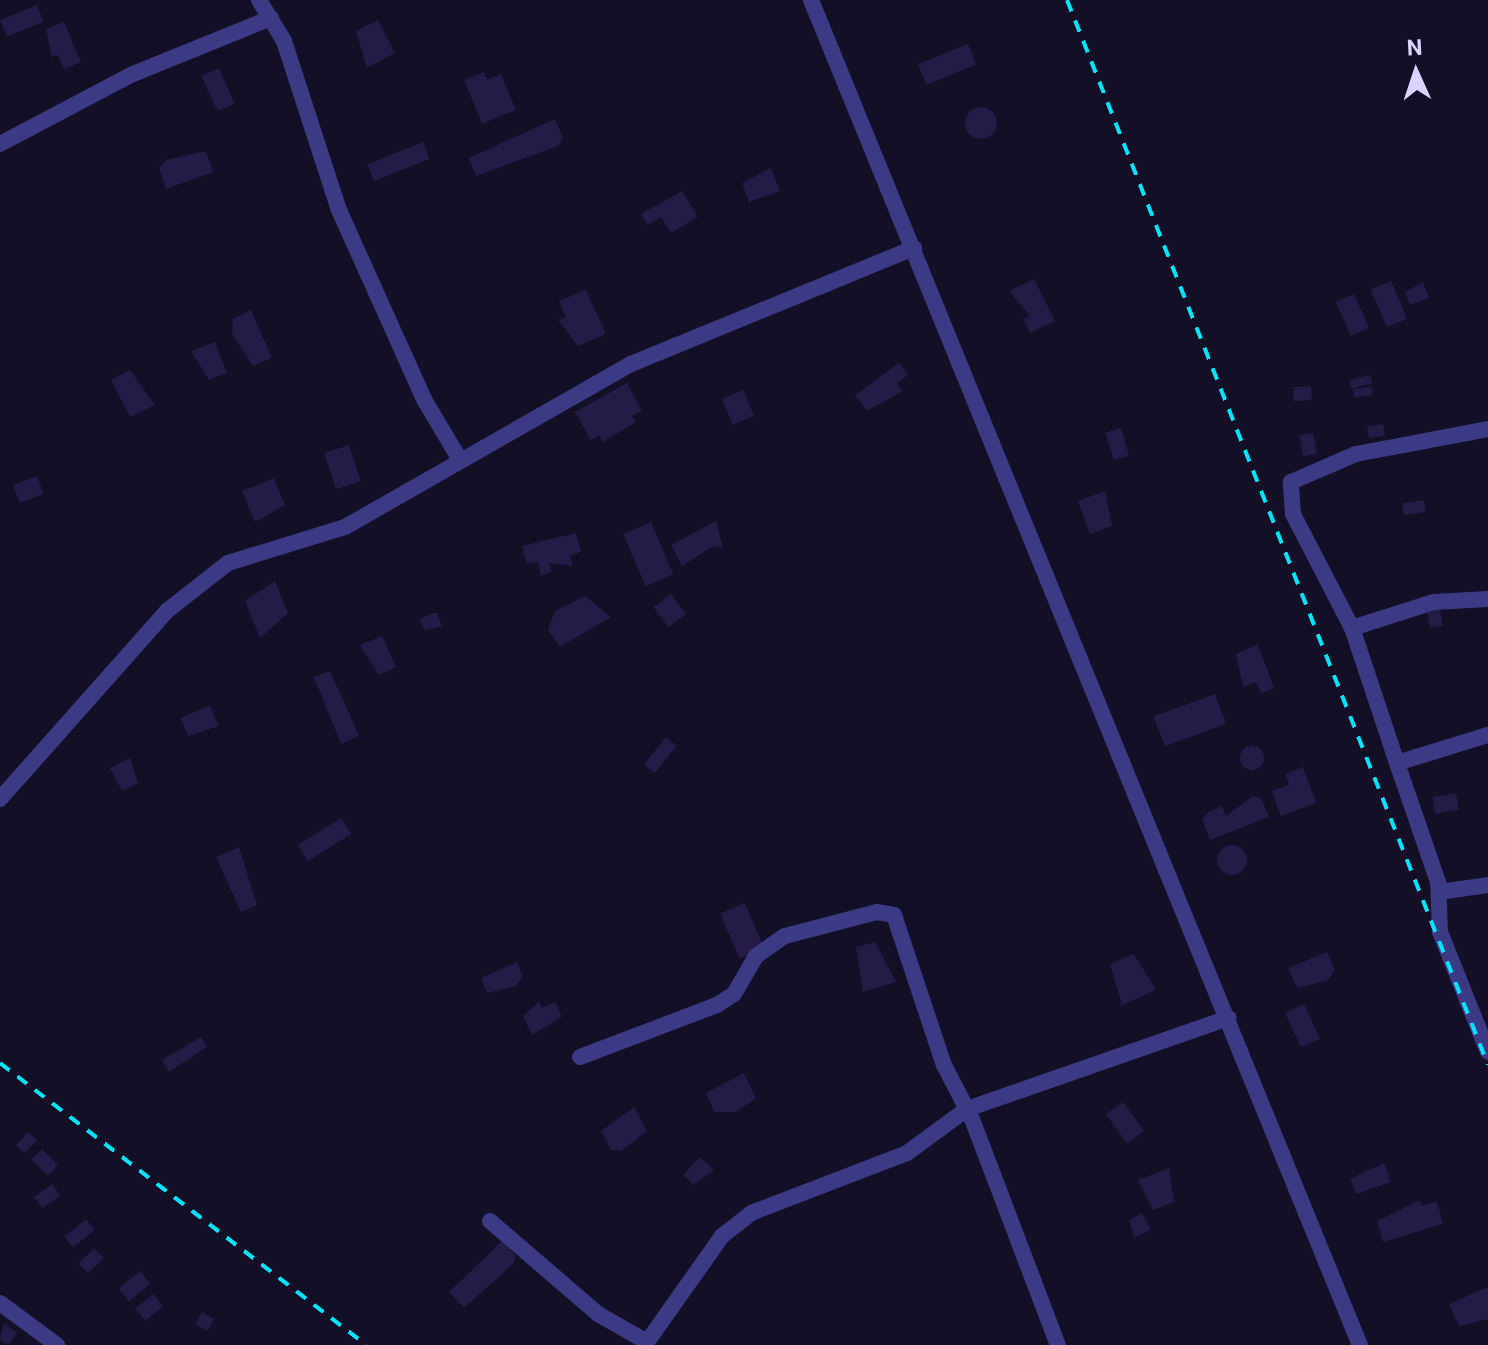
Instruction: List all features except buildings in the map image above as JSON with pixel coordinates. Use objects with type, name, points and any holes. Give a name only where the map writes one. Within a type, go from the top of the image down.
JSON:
[{"type":"street","points":[[259,0],[271,18],[339,210],[425,401],[460,460]]},
{"type":"street","points":[[811,0],[1360,1345]]},
{"type":"street","points":[[0,144],[133,74],[271,18]]},
{"type":"street","points":[[0,799],[200,581],[228,563],[345,527],[631,364],[914,248]]},
{"type":"street","points":[[1487,1050],[1440,932],[1439,892],[1352,628],[1293,514],[1295,475],[1356,454],[1488,429]]},
{"type":"street","points":[[1352,628],[1434,602],[1488,599]]},
{"type":"street","points":[[1397,763],[1488,735]]},
{"type":"street","points":[[1439,892],[1488,885]]},
{"type":"street","points":[[580,1057],[717,1005],[734,994],[756,956],[785,936],[877,912],[902,924],[944,1065],[967,1109],[1058,1345]]},
{"type":"street","points":[[490,1221],[598,1314],[647,1342],[722,1236],[751,1213],[907,1153],[967,1109],[1229,1018]]},
{"type":"street","points":[[0,1303],[57,1345]]},
{"type":"railway","points":[[1067,0],[1488,1065]]},
{"type":"railway","points":[[0,1063],[366,1345]]}]
